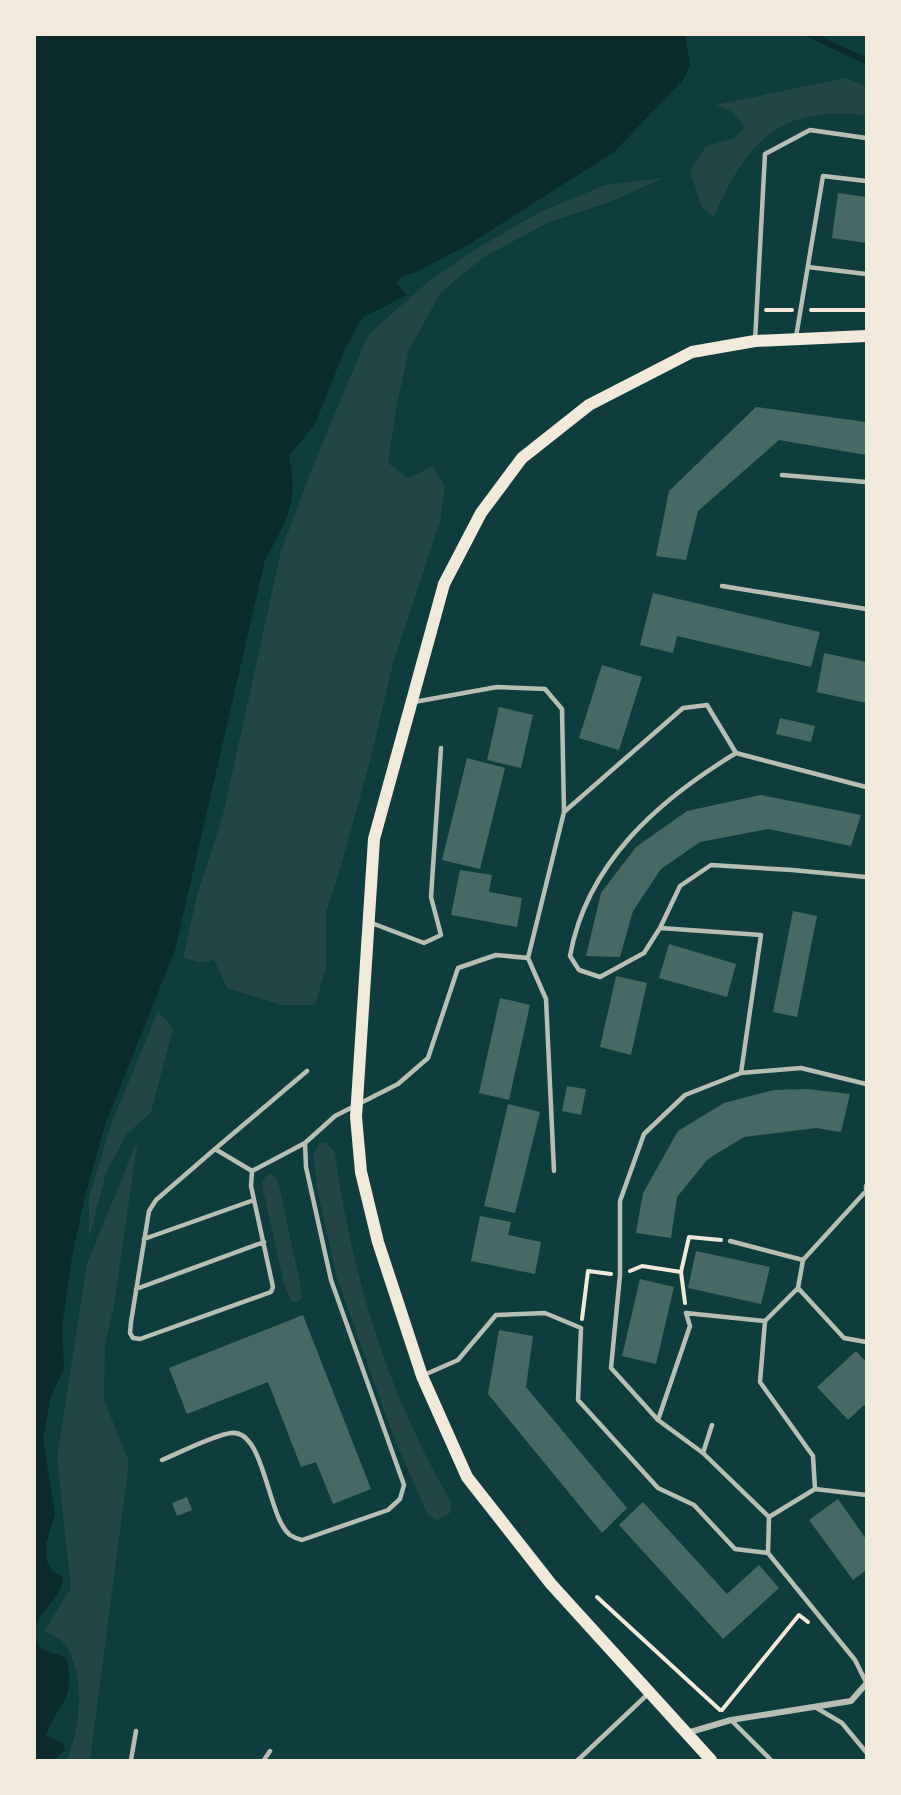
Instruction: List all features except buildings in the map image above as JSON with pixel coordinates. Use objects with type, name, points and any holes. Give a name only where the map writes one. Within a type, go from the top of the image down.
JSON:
[{"type":"main road","points":[[711,1761],[551,1584],[466,1477],[422,1376],[378,1242],[361,1172],[355,1105],[374,839],[409,703],[444,584],[481,513],[522,458],[589,405],[692,352],[755,341],[867,336]]},
{"type":"street","points":[[687,1733],[731,1720],[813,1705],[851,1701],[867,1683]]},
{"type":"lane","points":[[755,341],[765,154],[810,130],[867,138]]},
{"type":"lane","points":[[796,339],[823,176],[867,181]]},
{"type":"lane","points":[[808,267],[867,274]]},
{"type":"lane","points":[[782,475],[867,482]]},
{"type":"lane","points":[[722,586],[867,609]]},
{"type":"lane","points":[[409,703],[497,687],[545,689],[562,709],[564,812],[528,958],[546,999],[554,1171]]},
{"type":"lane","points":[[564,812],[683,708],[707,705],[736,753],[867,787]]},
{"type":"lane","points":[[367,921],[424,943],[441,935],[431,897],[441,748]]},
{"type":"lane","points":[[736,753],[691,780],[637,827],[588,897],[575,932],[570,956],[579,970],[600,977],[644,953],[660,928],[680,885],[711,866],[867,877]]},
{"type":"lane","points":[[660,928],[761,935],[741,1074]]},
{"type":"lane","points":[[252,1171],[305,1143],[317,1130],[355,1105],[398,1084],[428,1058],[458,968],[496,955],[528,958]]},
{"type":"lane","points":[[867,1084],[801,1068],[741,1074],[685,1095],[644,1134],[620,1201],[620,1275],[611,1368],[658,1420],[703,1453],[769,1517],[768,1553],[855,1660],[867,1683]]},
{"type":"lane","points":[[252,1171],[254,1200],[273,1287],[271,1292],[140,1339],[133,1338],[130,1334],[144,1239],[149,1211],[156,1200],[307,1071]]},
{"type":"lane","points":[[162,1460],[231,1433],[244,1436],[254,1447],[281,1524],[290,1535],[302,1540],[388,1510],[400,1499],[404,1485],[332,1280],[306,1167],[305,1143]]},
{"type":"lane","points":[[215,1149],[252,1171]]},
{"type":"lane","points":[[815,1489],[813,1456],[760,1382],[765,1321],[798,1288],[803,1260],[866,1192],[867,1186]]},
{"type":"lane","points":[[144,1239],[254,1200]]},
{"type":"lane","points":[[730,1241],[803,1260]]},
{"type":"lane","points":[[136,1289],[264,1242]]},
{"type":"lane","points":[[798,1288],[844,1338],[867,1342]]},
{"type":"lane","points":[[422,1376],[458,1360],[496,1316],[545,1313],[581,1328],[578,1400],[658,1488],[694,1505],[735,1549],[768,1553]]},
{"type":"lane","points":[[658,1420],[690,1326],[686,1313],[765,1321]]},
{"type":"lane","points":[[703,1453],[712,1425]]},
{"type":"lane","points":[[769,1517],[815,1489],[867,1495]]},
{"type":"lane","points":[[578,1761],[649,1693]]},
{"type":"lane","points":[[813,1705],[842,1723],[867,1752]]},
{"type":"lane","points":[[731,1720],[771,1761]]},
{"type":"lane","points":[[131,1761],[136,1731]]},
{"type":"lane","points":[[264,1761],[270,1751]]},
{"type":"path","points":[[686,1313],[681,1272],[689,1237],[730,1241]]},
{"type":"path","points":[[642,1266],[681,1272]]},
{"type":"path","points":[[581,1328],[588,1271],[620,1275]]},
{"type":"path","points":[[597,1597],[731,1720]]},
{"type":"path","points":[[721,1711],[799,1615],[818,1630]]},
{"type":"shaded area","points":[[35,34],[685,34],[690,66],[683,80],[614,152],[468,245],[416,272],[403,276],[396,283],[407,295],[362,318],[345,349],[315,424],[289,456],[293,486],[292,499],[285,522],[265,560],[175,950],[105,1125],[85,1196],[72,1257],[62,1326],[64,1369],[51,1396],[43,1439],[55,1514],[46,1544],[47,1562],[53,1571],[62,1576],[62,1585],[38,1620],[35,1629],[35,1638],[43,1649],[67,1658],[69,1684],[67,1693],[46,1736],[62,1742],[65,1750],[54,1760],[34,1760]]},
{"type":"shaded area","points":[[846,78],[866,86],[866,115],[836,113],[810,116],[788,123],[769,134],[753,149],[739,168],[714,217],[702,208],[690,171],[706,146],[733,139],[745,127],[732,112],[715,105]]},
{"type":"shaded area","points":[[663,178],[612,201],[547,223],[484,257],[441,292],[409,350],[396,409],[388,463],[408,478],[433,466],[445,487],[440,521],[393,663],[371,757],[326,912],[326,967],[315,1005],[282,1005],[227,988],[214,960],[200,962],[183,958],[197,896],[223,815],[281,551],[313,466],[368,335],[429,281],[476,249],[540,212],[605,185]]},
{"type":"shaded area","points":[[158,1011],[173,1029],[151,1112],[126,1135],[106,1173],[89,1239],[89,1197],[111,1125]]},
{"type":"shaded area","points":[[138,1139],[113,1311],[105,1344],[104,1400],[129,1462],[90,1760],[67,1760],[78,1718],[77,1674],[65,1644],[45,1630],[71,1588],[57,1458],[87,1264]]},
{"type":"shaded area","points":[[326,1142],[335,1153],[351,1244],[375,1332],[408,1417],[450,1500],[451,1512],[437,1521],[428,1515],[394,1438],[337,1278],[318,1192],[313,1155],[320,1143]]},
{"type":"shaded area","points":[[271,1174],[276,1177],[279,1186],[301,1287],[301,1298],[298,1302],[291,1301],[284,1284],[264,1194],[262,1183],[266,1176]]},
{"type":"waterway","points":[[809,34],[866,61]]}]
